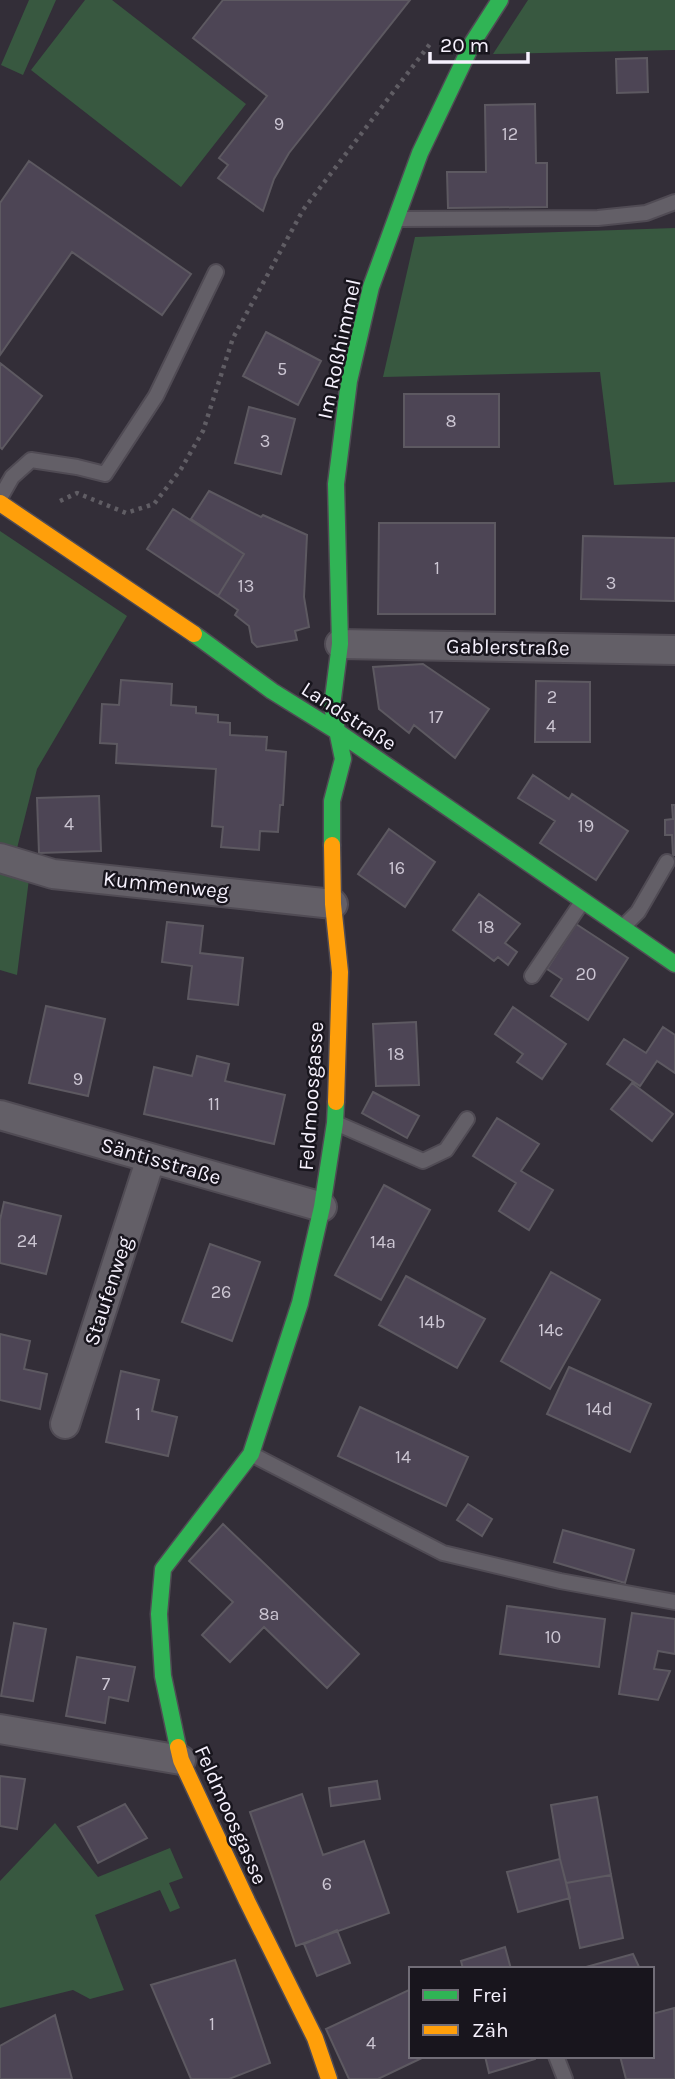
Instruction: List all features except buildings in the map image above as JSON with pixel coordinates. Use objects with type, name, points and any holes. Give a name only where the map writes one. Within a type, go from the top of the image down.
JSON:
[{"type":"street","name":"Im Roßhimmel","points":[[338,732],[332,706],[340,644],[336,484],[349,381],[371,287],[420,153],[473,42],[500,0]]},
{"type":"street","name":"Landstraße","points":[[0,501],[272,691],[338,732],[675,964]]},
{"type":"street","name":"Gablerstraße","points":[[340,644],[675,650]]},
{"type":"street","name":"Feldmoosgasse","points":[[329,2079],[315,2038],[181,1760],[163,1676],[159,1614],[163,1569],[251,1454],[300,1303],[322,1207],[335,1123],[340,972],[333,904],[332,801],[343,760],[338,732]]},
{"type":"street","name":"Kummenweg","points":[[0,858],[53,874],[333,904]]},
{"type":"street","name":"Säntisstraße","points":[[0,1115],[322,1207]]},
{"type":"street","name":"Staufenweg","points":[[65,1424],[151,1158]]},
{"type":"street","points":[[0,1729],[181,1760]]},
{"type":"lane","points":[[394,219],[598,218],[646,213],[675,202]]},
{"type":"lane","points":[[0,501],[12,477],[32,460],[105,474],[156,396],[216,272]]},
{"type":"lane","points":[[622,928],[638,912],[667,862]]},
{"type":"lane","points":[[532,976],[584,900]]},
{"type":"lane","points":[[335,1123],[423,1161],[446,1150],[467,1119]]},
{"type":"lane","points":[[251,1454],[443,1553],[560,1581],[675,1602]]},
{"type":"lane","points":[[557,2058],[565,2079]]},
{"type":"path","points":[[77,493],[126,513],[154,504],[181,469],[203,431],[233,338],[303,210],[433,40]]},
{"type":"green space","points":[[29,0],[56,0],[23,75],[1,65]]},
{"type":"green space","points":[[85,0],[112,0],[246,104],[181,187],[31,70]]},
{"type":"green space","points":[[528,0],[675,0],[675,50],[493,54]]},
{"type":"green space","points":[[675,228],[675,482],[614,485],[600,372],[383,377],[415,237]]},
{"type":"green space","points":[[0,531],[127,616],[37,769],[10,876],[29,879],[17,975],[0,970]]},
{"type":"green space","points":[[55,1823],[98,1877],[170,1848],[183,1878],[169,1883],[180,1908],[170,1912],[160,1890],[95,1915],[124,1990],[90,1999],[73,1990],[0,2008],[0,1881]]},
{"type":"traffic: fast","points":[[332,845],[332,801],[343,759],[332,706],[340,644],[336,484],[349,381],[371,287],[420,153],[473,42],[500,0]]},
{"type":"traffic: fast","points":[[194,634],[272,691],[338,732],[675,964]]},
{"type":"traffic: fast","points":[[178,1747],[163,1676],[159,1614],[163,1569],[251,1454],[300,1303],[322,1207],[336,1102]]},
{"type":"traffic: slow","points":[[0,503],[194,634]]},
{"type":"traffic: slow","points":[[332,845],[333,904],[340,972],[336,1102]]},
{"type":"traffic: slow","points":[[178,1747],[181,1760],[247,1901],[315,2038],[329,2079]]}]
